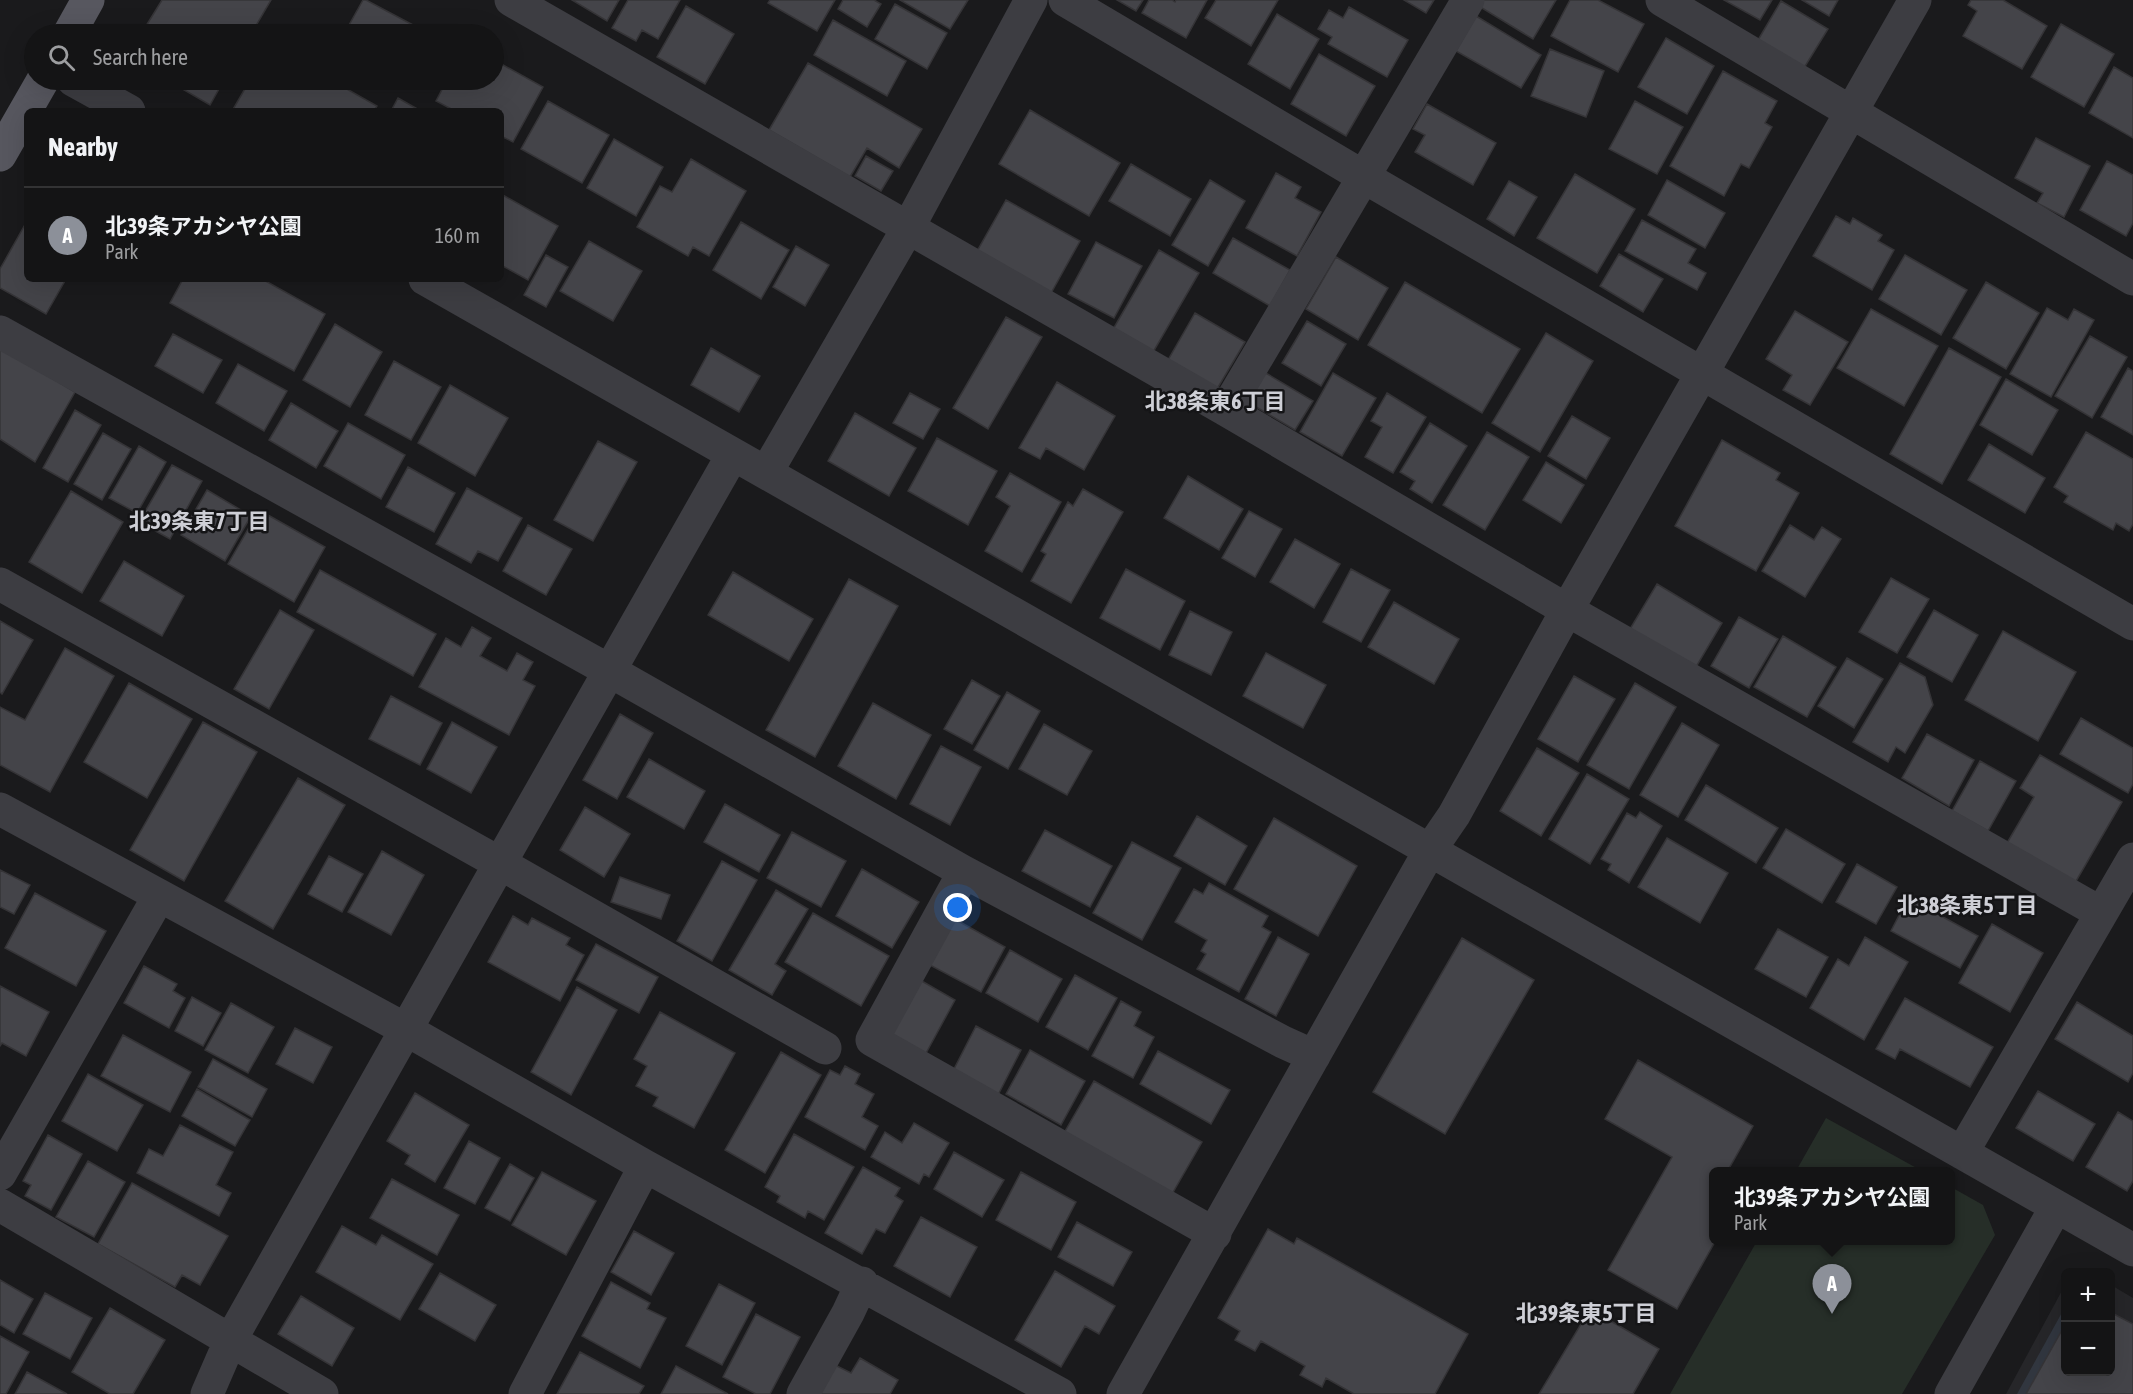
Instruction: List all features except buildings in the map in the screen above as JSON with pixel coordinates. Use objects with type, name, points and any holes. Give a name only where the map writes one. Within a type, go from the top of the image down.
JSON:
[{"type":"main road","points":[[75,24],[88,0]]},
{"type":"main road","points":[[27,108],[37,90]]},
{"type":"main road","points":[[1,152],[24,113]]},
{"type":"street","points":[[511,0],[1226,410],[1567,610],[2101,913]]},
{"type":"street","points":[[766,473],[908,228],[1030,0]]},
{"type":"street","points":[[1065,0],[1364,177],[2133,624]]},
{"type":"street","points":[[1226,410],[1468,0]]},
{"type":"street","points":[[1662,0],[2133,279]]},
{"type":"street","points":[[1124,1394],[1430,850],[1454,815],[1567,610],[1915,0]]},
{"type":"street","points":[[91,90],[124,108]]},
{"type":"street","points":[[430,282],[2133,1250]]},
{"type":"street","points":[[0,332],[610,671],[964,872],[1283,1042],[1314,1056]]},
{"type":"street","points":[[207,1394],[230,1341],[733,454]]},
{"type":"street","points":[[0,584],[825,1048]]},
{"type":"street","points":[[0,809],[405,1029],[645,1166],[862,1283],[1060,1394]]},
{"type":"street","points":[[1962,1153],[2133,859]]},
{"type":"street","points":[[964,872],[872,1040],[1215,1234]]},
{"type":"street","points":[[0,1174],[159,896]]},
{"type":"street","points":[[525,1394],[645,1166]]},
{"type":"street","points":[[0,1205],[322,1394]]},
{"type":"street","points":[[1951,1394],[2056,1208]]},
{"type":"street","points":[[803,1394],[862,1283]]},
{"type":"shaded area","points":[[1826,1118],[1915,1167],[1798,1167]]},
{"type":"shaded area","points":[[1955,1189],[1983,1205],[1995,1235],[1902,1394],[1670,1394],[1755,1245],[1955,1245]]},
{"type":"shaded area","points":[[2115,1287],[2133,1298],[2133,1394],[2006,1394],[2061,1292],[2061,1376],[2115,1376]]},
{"type":"shaded area","points":[[2061,1314],[2061,1376],[2112,1376],[2104,1394],[2017,1394]]},
{"type":"shaded area","points":[[2133,1329],[2115,1369],[2115,1363]]},
{"type":"place","name":"北39条アカシヤ公園","points":[[1832,1314]]},
{"type":"district","name":"北38条東6丁目","points":[[1215,401]]},
{"type":"district","name":"北39条東7丁目","points":[[199,521]]},
{"type":"district","name":"北38条東5丁目","points":[[1967,905]]},
{"type":"district","name":"北39条東5丁目","points":[[1586,1313]]}]
